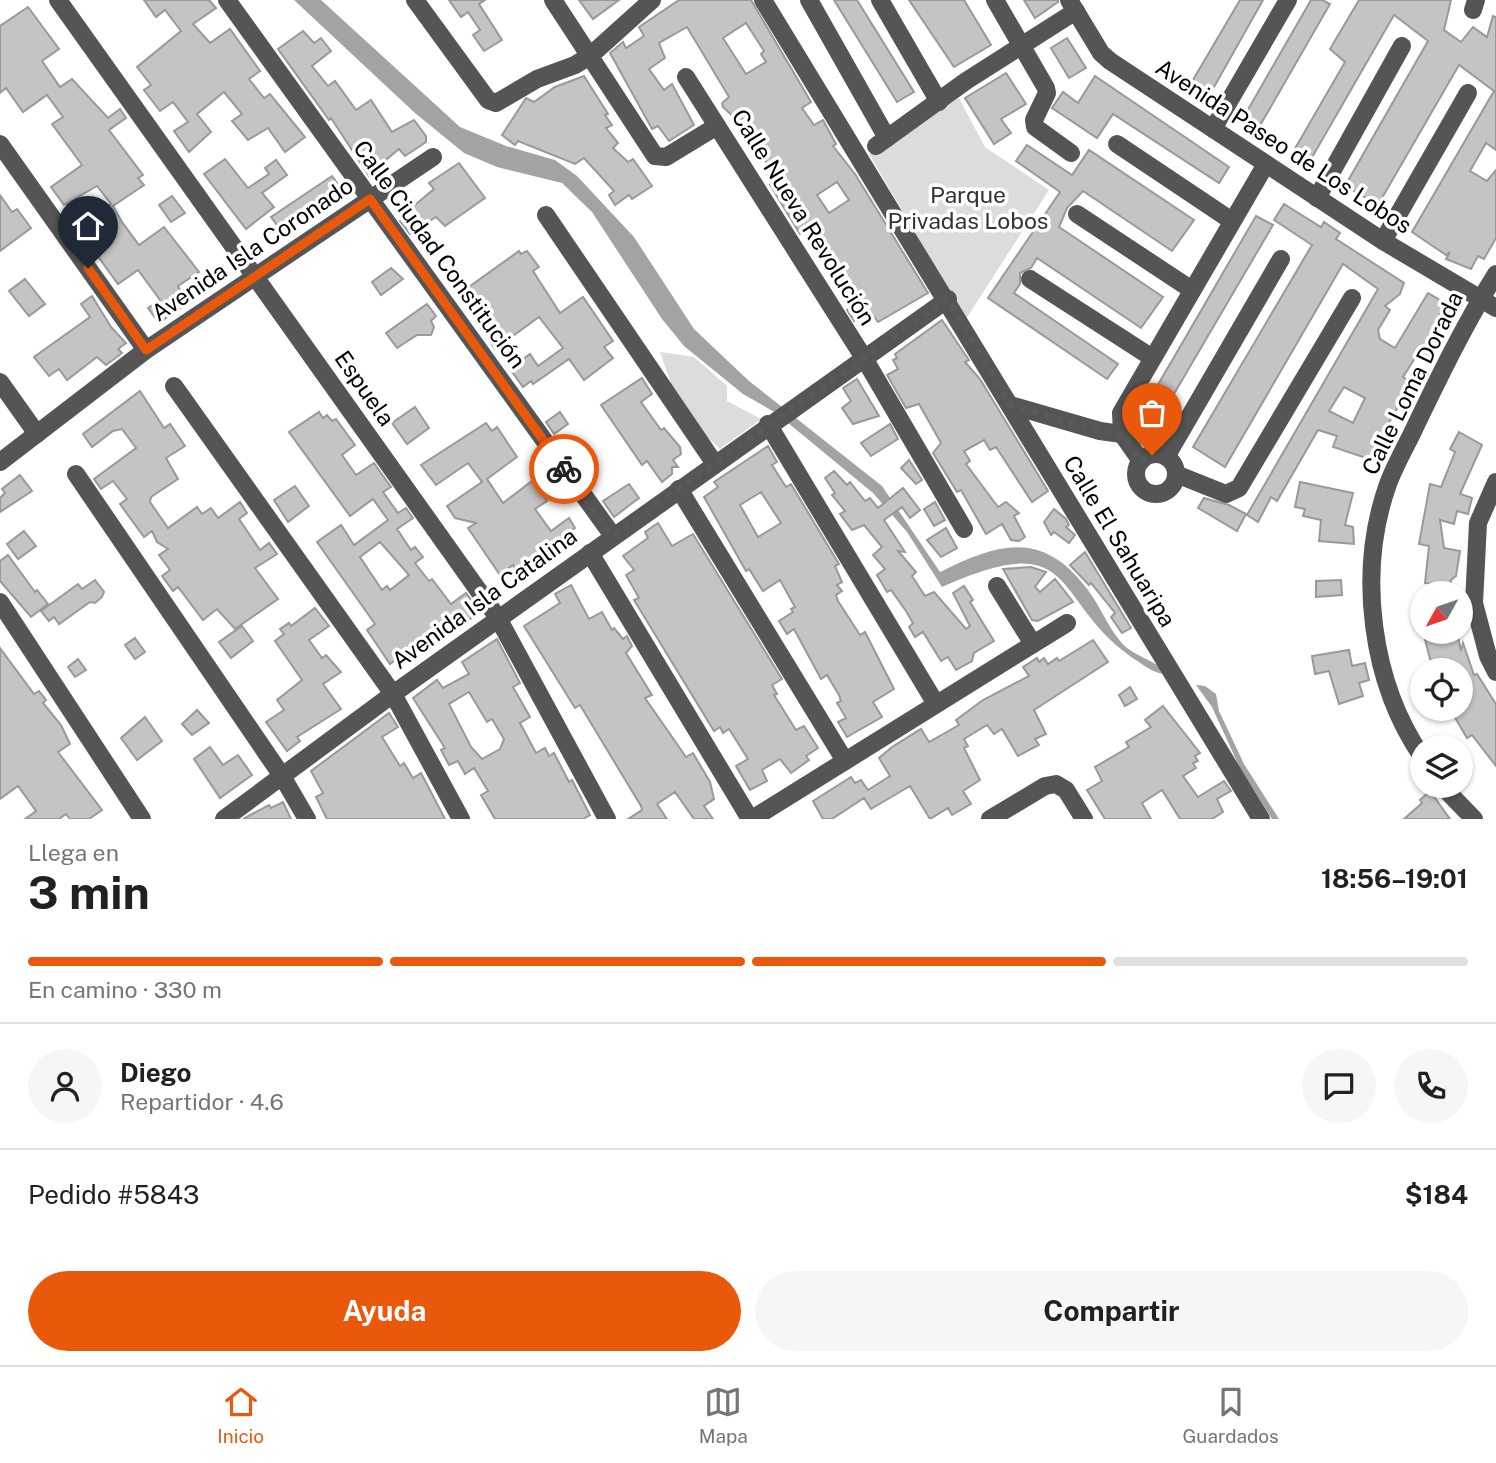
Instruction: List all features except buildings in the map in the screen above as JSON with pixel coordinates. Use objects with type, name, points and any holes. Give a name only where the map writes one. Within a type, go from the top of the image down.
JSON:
[{"type":"street","name":"Espuela","points":[[58,0],[498,618],[607,819]]},
{"type":"street","name":"Calle Ciudad Constitución","points":[[227,0],[612,536]]},
{"type":"street","points":[[415,0],[483,94],[496,103],[537,79],[575,65],[591,55],[652,0]]},
{"type":"street","points":[[553,0],[655,156],[661,158],[717,125]]},
{"type":"street","name":"Calle El Sahuaripa","points":[[763,0],[948,299],[1253,816]]},
{"type":"street","points":[[809,0],[881,142],[966,81],[1023,46],[1073,6]]},
{"type":"street","points":[[880,0],[939,102]]},
{"type":"street","points":[[995,0],[1047,93],[1034,120],[1035,127],[1071,153]]},
{"type":"street","points":[[1213,129],[1288,0]]},
{"type":"street","name":"Avenida Paseo de Los Lobos","points":[[1073,6],[1101,53],[1110,61],[1383,241],[1496,308]]},
{"type":"street","points":[[1317,198],[1402,46]]},
{"type":"street","name":"Calle Nueva Revolución","points":[[686,76],[864,358],[964,529]]},
{"type":"street","points":[[1383,241],[1468,93]]},
{"type":"street","points":[[0,144],[146,350]]},
{"type":"street","points":[[1117,144],[1233,221]]},
{"type":"street","name":"Avenida Isla Coronado","points":[[0,461],[146,350],[433,157]]},
{"type":"street","points":[[1141,461],[1152,455],[1166,457],[1172,462],[1176,474],[1168,490],[1150,493],[1137,479],[1141,461],[1122,434],[1121,413],[1151,357],[1266,164]]},
{"type":"street","points":[[1077,214],[1192,290]]},
{"type":"street","points":[[546,215],[715,464]]},
{"type":"street","points":[[1166,457],[1281,259]]},
{"type":"street","name":"Calle Loma Dorada","points":[[1410,735],[1389,696],[1377,646],[1371,587],[1376,538],[1387,488],[1480,299],[1496,274]]},
{"type":"street","points":[[1030,279],[1151,357]]},
{"type":"street","points":[[1176,474],[1226,495],[1239,488],[1352,298]]},
{"type":"street","name":"Avenida Isla Catalina","points":[[224,819],[612,536],[948,299]]},
{"type":"street","points":[[0,382],[37,434]]},
{"type":"street","points":[[174,386],[393,694],[461,819]]},
{"type":"street","points":[[1010,405],[1100,431],[1122,434]]},
{"type":"street","points":[[771,422],[936,704]]},
{"type":"street","points":[[76,474],[282,776],[307,819]]},
{"type":"street","points":[[1496,482],[1478,523],[1474,603],[1488,656],[1496,672]]},
{"type":"street","points":[[679,489],[845,761]]},
{"type":"street","points":[[590,553],[750,819],[1067,623]]},
{"type":"street","points":[[997,586],[1033,644]]},
{"type":"street","points":[[0,602],[142,819]]},
{"type":"street","points":[[990,819],[1045,786],[1056,784],[1066,790],[1084,819]]},
{"type":"street","points":[[1454,798],[1474,819]]},
{"type":"green space","name":"Parque Privadas Lobos","points":[[959,98],[985,147],[1049,190],[966,319],[869,154]]},
{"type":"green space","points":[[660,352],[694,357],[727,386],[727,401],[761,419],[720,449],[681,412]]},
{"type":"shaded area","points":[[294,0],[321,0],[460,127],[506,146],[555,160],[577,176],[634,237],[694,329],[749,381],[882,486],[940,572],[1001,549],[1020,547],[1037,550],[1054,558],[1071,571],[1088,590],[1115,635],[1125,646],[1168,674],[1149,669],[1110,640],[1060,579],[1043,567],[1020,564],[988,569],[942,587],[907,532],[873,493],[776,413],[743,394],[684,346],[662,319],[592,212],[562,183],[497,167],[464,153],[415,113]]},
{"type":"shaded area","points":[[1196,685],[1205,686],[1216,694],[1219,711],[1244,764],[1279,819],[1272,819],[1239,766],[1212,707]]},
{"type":"way so far","points":[[564,469],[612,536],[948,299],[1010,405],[1100,431],[1122,434],[1141,461],[1152,455]]},
{"type":"route","points":[[88,268],[146,350],[370,199],[564,469]]}]
